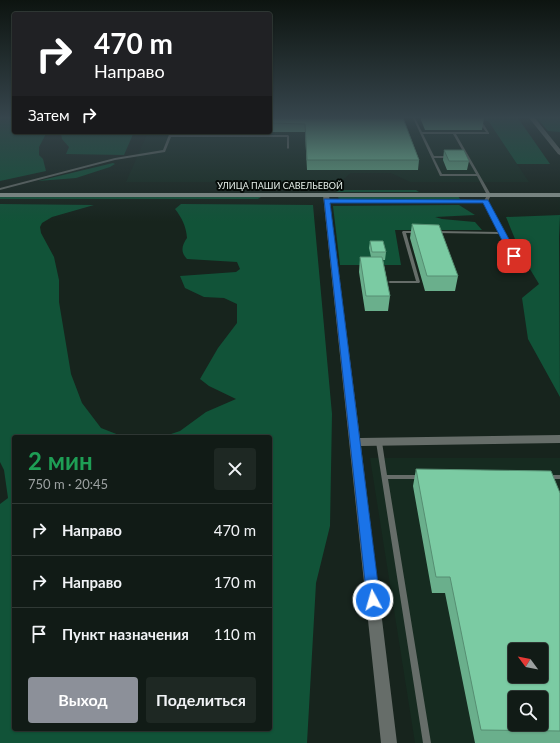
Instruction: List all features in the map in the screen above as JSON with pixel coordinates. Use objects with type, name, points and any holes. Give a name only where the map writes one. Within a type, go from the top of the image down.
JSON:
[{"type":"street","name":"УЛИЦА ПАШИ САВЕЛЬЕВОЙ","points":[[0,195],[487,198],[560,195]]},
{"type":"street","name":"УЛИЦА ПАШИ САВЕЛЬЕВОЙ","points":[[0,201],[326,198]]},
{"type":"street","points":[[326,198],[389,743]]},
{"type":"street","name":"УЛИЦА ПАШИ САВЕЛЬЕВОЙ","points":[[487,198],[560,201]]},
{"type":"street","points":[[355,442],[560,439]]},
{"type":"lane","points":[[0,188],[115,159],[154,153]]},
{"type":"lane","points":[[430,153],[441,175],[478,175]]},
{"type":"lane","points":[[465,153],[478,175],[502,233],[514,256]]},
{"type":"lane","points":[[433,158],[454,157]]},
{"type":"lane","points":[[461,157],[468,157]]},
{"type":"lane","points":[[390,282],[418,282],[404,232],[419,232]]},
{"type":"lane","points":[[434,232],[502,233]]},
{"type":"lane","points":[[379,442],[427,743]]},
{"type":"lane","points":[[385,477],[425,477]]},
{"type":"lane","points":[[536,477],[560,477]]},
{"type":"shaded area","points":[[139,153],[509,153],[529,182],[410,182],[391,173],[351,173],[340,182],[126,182]]},
{"type":"shaded area","points":[[370,458],[560,458],[560,743],[415,743]]},
{"type":"green space","points":[[0,153],[39,153],[39,155],[43,159],[46,171],[0,181]]},
{"type":"green space","points":[[67,153],[125,153],[124,155],[66,154]]},
{"type":"green space","points":[[509,153],[542,153],[550,164],[517,164]]},
{"type":"green space","points":[[113,163],[115,164],[110,167],[76,178],[38,181]]},
{"type":"green space","points":[[416,190],[419,192],[338,192],[336,191]]},
{"type":"green space","points":[[0,196],[261,197],[258,199],[0,199]]},
{"type":"green space","points":[[339,196],[458,196],[460,199],[340,199],[338,198]]},
{"type":"green space","points":[[0,204],[94,205],[52,217],[42,223],[40,227],[41,233],[54,257],[59,280],[59,302],[71,374],[82,403],[101,428],[119,435],[12,435],[12,731],[272,731],[272,435],[168,435],[180,431],[206,412],[236,399],[209,386],[200,379],[218,348],[237,323],[237,304],[224,298],[204,297],[185,288],[180,276],[236,272],[240,269],[237,262],[187,259],[183,254],[183,246],[187,238],[186,230],[182,219],[175,209],[181,204],[313,205],[332,414],[330,526],[316,583],[307,743],[0,743],[0,504],[8,498],[4,470],[0,462]]},
{"type":"green space","points":[[459,205],[475,215],[435,217],[475,222],[482,230],[395,230],[401,265],[340,265],[333,206]]},
{"type":"green space","points":[[560,215],[560,397],[528,339],[522,298],[539,284],[522,256],[506,217]]},
{"type":"building","points":[[307,153],[416,153],[419,160],[307,160]]},
{"type":"building","points":[[445,153],[465,153],[469,161],[449,161]]},
{"type":"building","points":[[412,224],[439,225],[458,276],[427,276]]},
{"type":"building","points":[[370,241],[383,241],[386,252],[372,252]]},
{"type":"building","points":[[360,257],[382,257],[390,296],[366,296]]},
{"type":"building","points":[[416,469],[551,471],[560,493],[560,731],[548,731],[548,691],[508,691],[508,730],[481,730],[450,577],[436,577]]},
{"type":"route","points":[[373,600],[326,201],[486,201],[514,256]]}]
